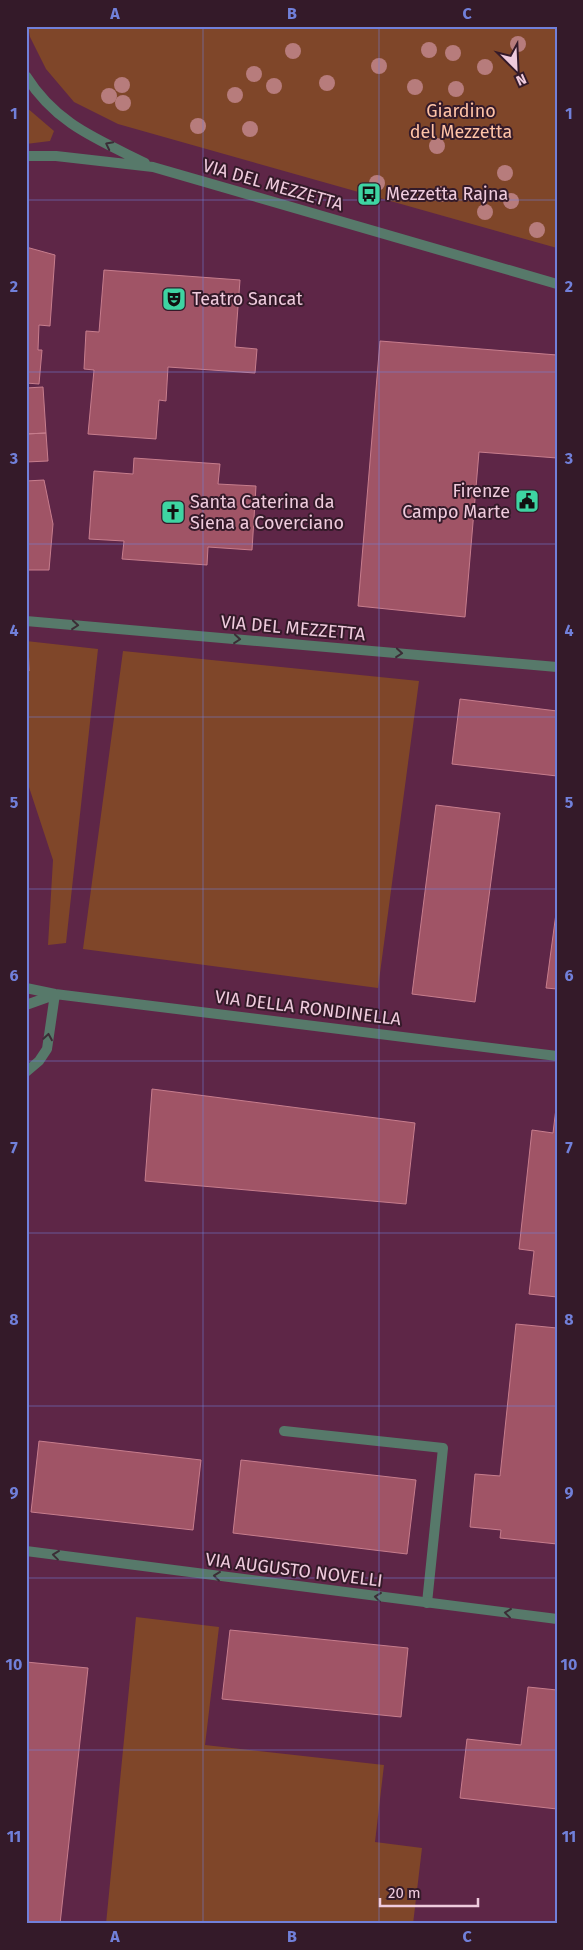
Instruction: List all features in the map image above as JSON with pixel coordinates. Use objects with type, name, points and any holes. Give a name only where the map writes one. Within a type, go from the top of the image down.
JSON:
[{"type":"street","name":"VIA DEL MEZZETTA","points":[[26,76],[48,106],[66,121],[87,134],[153,167]]},
{"type":"street","name":"VIA DEL MEZZETTA","points":[[26,156],[56,156],[153,167],[557,284]]},
{"type":"street","name":"VIA DEL MEZZETTA","points":[[26,621],[557,667]]},
{"type":"street","name":"VIA DELLA RONDINELLA","points":[[26,988],[55,994],[84,996],[557,1056]]},
{"type":"street","name":"VIA DELLA RONDINELLA","points":[[26,1005],[55,994]]},
{"type":"street","points":[[26,1072],[39,1061],[47,1049],[55,994]]},
{"type":"street","points":[[284,1431],[443,1448],[427,1603]]},
{"type":"street","name":"VIA AUGUSTO NOVELLI","points":[[26,1551],[557,1619]]},
{"type":"green space","name":"Giardino del Mezzetta","points":[[28,26],[557,26],[557,248],[118,124],[74,102],[46,69],[30,37]]},
{"type":"green space","points":[[26,107],[54,131],[50,141],[26,144]]},
{"type":"green space","points":[[26,641],[98,649],[66,943],[48,945],[53,860],[26,778]]},
{"type":"green space","points":[[123,651],[419,681],[378,988],[83,949]]},
{"type":"green space","points":[[136,1617],[219,1627],[205,1745],[384,1765],[375,1842],[422,1848],[413,1924],[106,1924]]},
{"type":"building","points":[[26,247],[55,255],[50,326],[39,325],[38,350],[42,350],[39,384],[26,383]]},
{"type":"building","points":[[104,270],[240,280],[235,347],[257,349],[255,373],[168,367],[166,401],[159,400],[156,439],[88,434],[94,370],[84,369],[86,331],[99,332]]},
{"type":"building","points":[[380,341],[557,355],[557,458],[479,452],[465,617],[358,606]]},
{"type":"building","points":[[43,387],[46,433],[26,434],[26,388]]},
{"type":"building","points":[[46,433],[48,461],[26,462],[26,434]]},
{"type":"building","name":"Santa Caterina da Siena a Coverciano","points":[[134,458],[220,464],[218,484],[256,486],[252,550],[208,547],[207,565],[122,559],[124,541],[89,539],[94,471],[133,474]]},
{"type":"building","points":[[44,480],[53,524],[49,570],[26,570],[26,481]]},
{"type":"building","points":[[26,585],[29,671],[26,671]]},
{"type":"building","points":[[460,699],[557,711],[557,776],[452,764]]},
{"type":"building","points":[[436,805],[500,813],[475,1002],[412,994]]},
{"type":"building","points":[[557,906],[557,989],[546,988]]},
{"type":"building","points":[[152,1089],[415,1123],[406,1204],[145,1181]]},
{"type":"building","points":[[557,1100],[557,1297],[529,1294],[534,1251],[519,1249],[532,1130],[553,1133]]},
{"type":"building","points":[[516,1324],[557,1328],[557,1544],[500,1538],[501,1530],[470,1527],[475,1474],[500,1476]]},
{"type":"building","points":[[39,1441],[201,1460],[193,1530],[31,1512]]},
{"type":"building","points":[[241,1460],[416,1480],[407,1554],[233,1533]]},
{"type":"building","points":[[230,1630],[408,1648],[401,1717],[222,1699]]},
{"type":"building","points":[[26,1662],[88,1668],[60,1924],[26,1924]]},
{"type":"building","points":[[528,1687],[557,1690],[557,1809],[460,1798],[467,1739],[521,1745]]},
{"type":"place","name":"Mezzetta Rajna","points":[[369,194]]},
{"type":"place","name":"Teatro Sancat","points":[[174,299]]},
{"type":"place","name":"Firenze Campo Marte","points":[[527,501]]},
{"type":"place","name":"Santa Caterina da Siena a Coverciano","points":[[173,512]]}]
